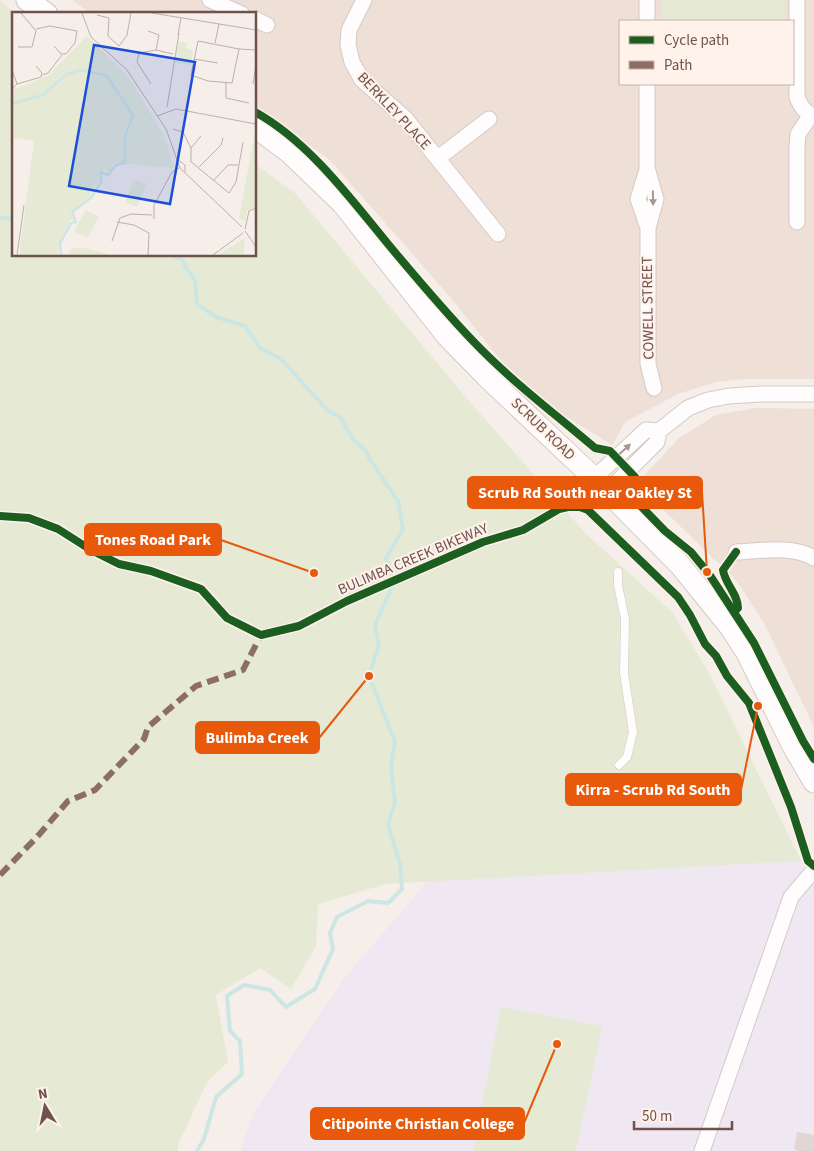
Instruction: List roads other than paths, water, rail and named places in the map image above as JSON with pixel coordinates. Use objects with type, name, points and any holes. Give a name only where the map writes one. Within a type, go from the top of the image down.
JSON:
[{"type":"street","points":[[27,0],[44,12]]},
{"type":"street","points":[[210,0],[237,12]]},
{"type":"street","name":"BERKLEY PLACE","points":[[364,0],[349,30],[348,45],[352,62],[362,80],[405,118],[498,234]]},
{"type":"street","points":[[647,0],[647,20]]},
{"type":"street","points":[[797,0],[797,97],[800,106],[812,115],[798,134],[797,222]]},
{"type":"street","name":"COWELL STREET","points":[[647,85],[647,168],[656,199],[648,228],[648,364],[654,388]]},
{"type":"street","points":[[438,158],[489,119]]},
{"type":"street","name":"SCRUB ROAD","points":[[256,128],[289,152],[343,204],[447,336],[680,565],[731,628],[747,653],[793,746],[814,782]]},
{"type":"street","points":[[600,485],[646,430],[659,431],[688,408],[708,400],[730,396],[814,394]]},
{"type":"street","points":[[736,552],[790,551],[807,554],[814,558]]},
{"type":"street","points":[[702,1151],[791,896],[814,870]]},
{"type":"lane","points":[[618,572],[618,585],[625,619],[624,673],[633,732],[627,757],[619,765]]},
{"type":"waterway","points":[[0,218],[12,219]]},
{"type":"waterway","points":[[173,256],[181,259],[195,281],[197,304],[216,317],[245,326],[260,348],[281,359],[327,410],[340,417],[353,439],[365,450],[398,501],[403,529],[386,558],[394,582],[375,625],[379,644],[369,676],[395,742],[391,766],[395,802],[388,825],[400,864],[402,889],[388,903],[368,901],[337,917],[330,933],[333,949],[315,989],[286,1007],[270,990],[244,985],[227,996],[230,1031],[240,1041],[242,1074],[216,1097],[204,1139],[197,1151]]},
{"type":"place","name":"Scrub Rd South near Oakley St","points":[[707,572]]},
{"type":"place","name":"Tones Road Park","points":[[314,573]]},
{"type":"place","name":"Bulimba Creek","points":[[369,676]]},
{"type":"place","name":"Kirra - Scrub Rd South","points":[[758,706]]},
{"type":"place","name":"Citipointe Christian College","points":[[557,1044]]}]
